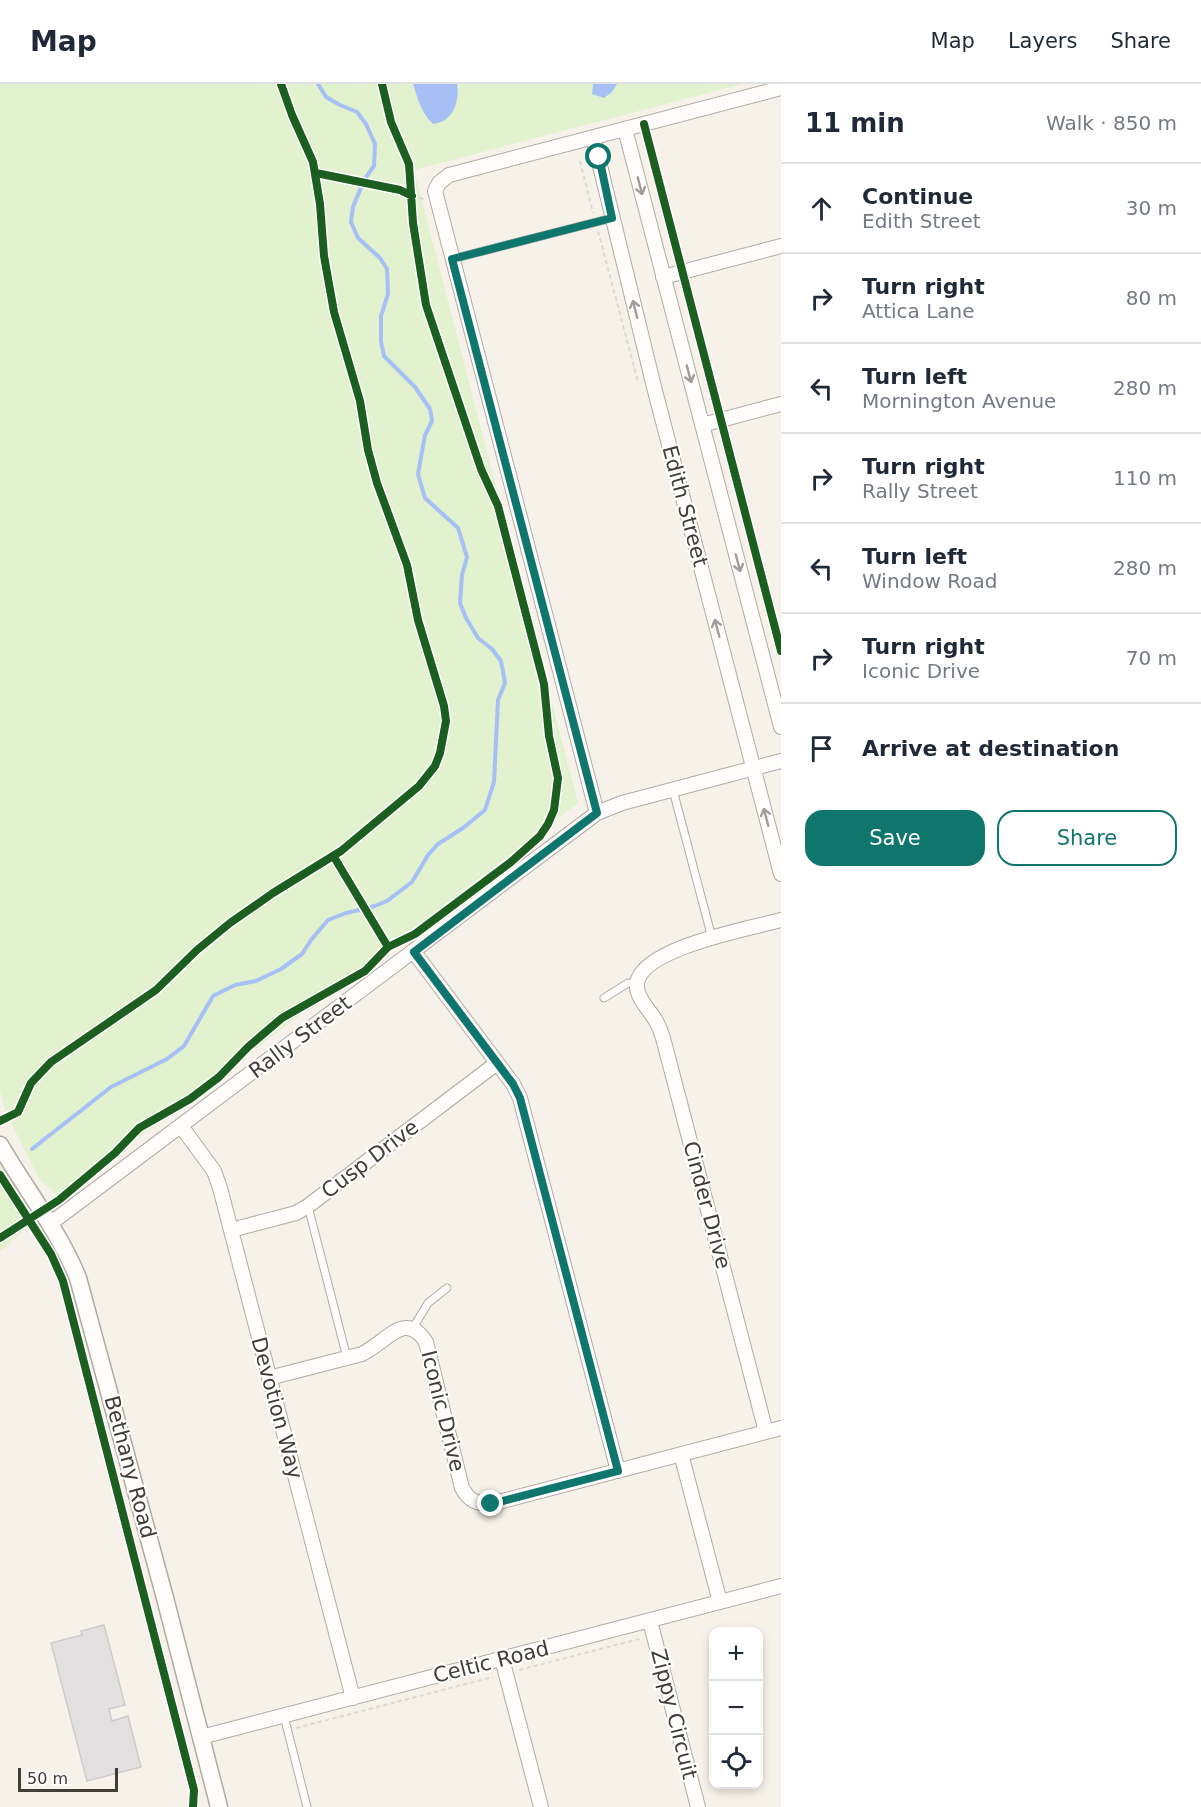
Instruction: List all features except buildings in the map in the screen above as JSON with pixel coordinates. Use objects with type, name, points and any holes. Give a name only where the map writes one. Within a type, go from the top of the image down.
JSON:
[{"type":"street","points":[[597,813],[435,191],[442,178],[772,88]]},
{"type":"street","name":"Edith Street","points":[[625,129],[781,728]]},
{"type":"street","name":"Edith Street","points":[[593,138],[781,874]]},
{"type":"street","points":[[663,277],[781,246]]},
{"type":"street","points":[[702,425],[781,404]]},
{"type":"street","name":"Rally Street","points":[[51,1223],[597,813],[622,803],[781,762]]},
{"type":"street","points":[[637,983],[640,975],[671,951],[781,920]]},
{"type":"street","points":[[414,952],[513,1084],[525,1112],[618,1471]]},
{"type":"street","name":"Cinder Drive","points":[[637,983],[641,999],[657,1023],[663,1038],[766,1432]]},
{"type":"street","name":"Cusp Drive","points":[[231,1230],[296,1213],[308,1206],[497,1064]]},
{"type":"street","name":"Devotion Way","points":[[181,1126],[214,1171],[353,1698]]},
{"type":"street","name":"Bethany Road","points":[[0,1145],[68,1253],[86,1304],[219,1807]]},
{"type":"street","name":"Iconic Drive","points":[[269,1378],[347,1358],[372,1349],[404,1327],[413,1328],[426,1342],[462,1488],[473,1502],[491,1504],[781,1428]]},
{"type":"street","points":[[681,1454],[720,1602]]},
{"type":"street","name":"Celtic Road","points":[[201,1737],[781,1586]]},
{"type":"street","name":"Zippy Circuit","points":[[650,1621],[698,1807]]},
{"type":"street","points":[[502,1659],[541,1807]]},
{"type":"lane","points":[[452,259],[612,218]]},
{"type":"lane","points":[[673,790],[712,938]]},
{"type":"lane","points":[[603,998],[628,983],[637,983]]},
{"type":"lane","points":[[308,1206],[347,1358]]},
{"type":"lane","name":"Iconic Drive","points":[[413,1328],[428,1303],[447,1288]]},
{"type":"lane","points":[[284,1716],[307,1807]]},
{"type":"path","points":[[580,161],[638,382]]},
{"type":"path","points":[[410,193],[412,205]]},
{"type":"path","points":[[608,268],[624,265]]},
{"type":"green space","points":[[0,84],[742,84],[414,170],[578,803],[60,1198],[40,1180],[6,1113],[0,1091]]},
{"type":"green space","points":[[0,1160],[34,1220],[0,1252]]},
{"type":"water","points":[[413,84],[457,84],[454,110],[446,119],[433,124],[418,101]]},
{"type":"water","points":[[593,84],[617,84],[604,98],[592,94]]},
{"type":"waterway","points":[[32,1149],[111,1087],[167,1059],[184,1046],[213,996],[235,985],[256,981],[281,969],[302,954],[328,920],[387,901],[412,882],[428,855],[438,844],[485,810],[494,782],[498,700],[505,683],[501,661],[492,649],[478,638],[460,603],[462,575],[467,557],[458,528],[425,498],[418,474],[425,435],[432,421],[430,409],[415,387],[384,356],[381,342],[381,316],[388,294],[387,269],[380,258],[358,238],[351,222],[353,207],[364,180],[374,166],[375,144],[366,124],[357,112],[326,97],[318,84]]},
{"type":"cycle path","points":[[0,1121],[18,1112],[31,1083],[51,1062],[156,990],[197,950],[230,923],[341,851],[419,786],[435,766],[440,753],[446,721],[444,706],[418,620],[407,565],[377,483],[368,450],[360,401],[334,312],[324,256],[320,204],[313,162],[281,84]]},
{"type":"cycle path","points":[[0,1238],[59,1200],[115,1153],[139,1128],[190,1099],[219,1077],[248,1047],[282,1018],[365,971],[388,947],[415,934],[511,862],[540,836],[554,810],[558,778],[549,736],[544,684],[498,506],[481,469],[426,305],[413,223],[409,164],[391,122],[382,84]]},
{"type":"cycle path","points":[[644,124],[781,651]]},
{"type":"cycle path","points":[[316,173],[400,190],[412,196]]},
{"type":"cycle path","points":[[334,857],[388,947]]},
{"type":"cycle path","points":[[0,1175],[51,1254],[63,1281],[194,1790],[193,1807]]},
{"type":"route","points":[[491,1504],[618,1471],[520,1098],[513,1084],[414,952],[597,813],[452,259],[612,218],[599,157]]}]
